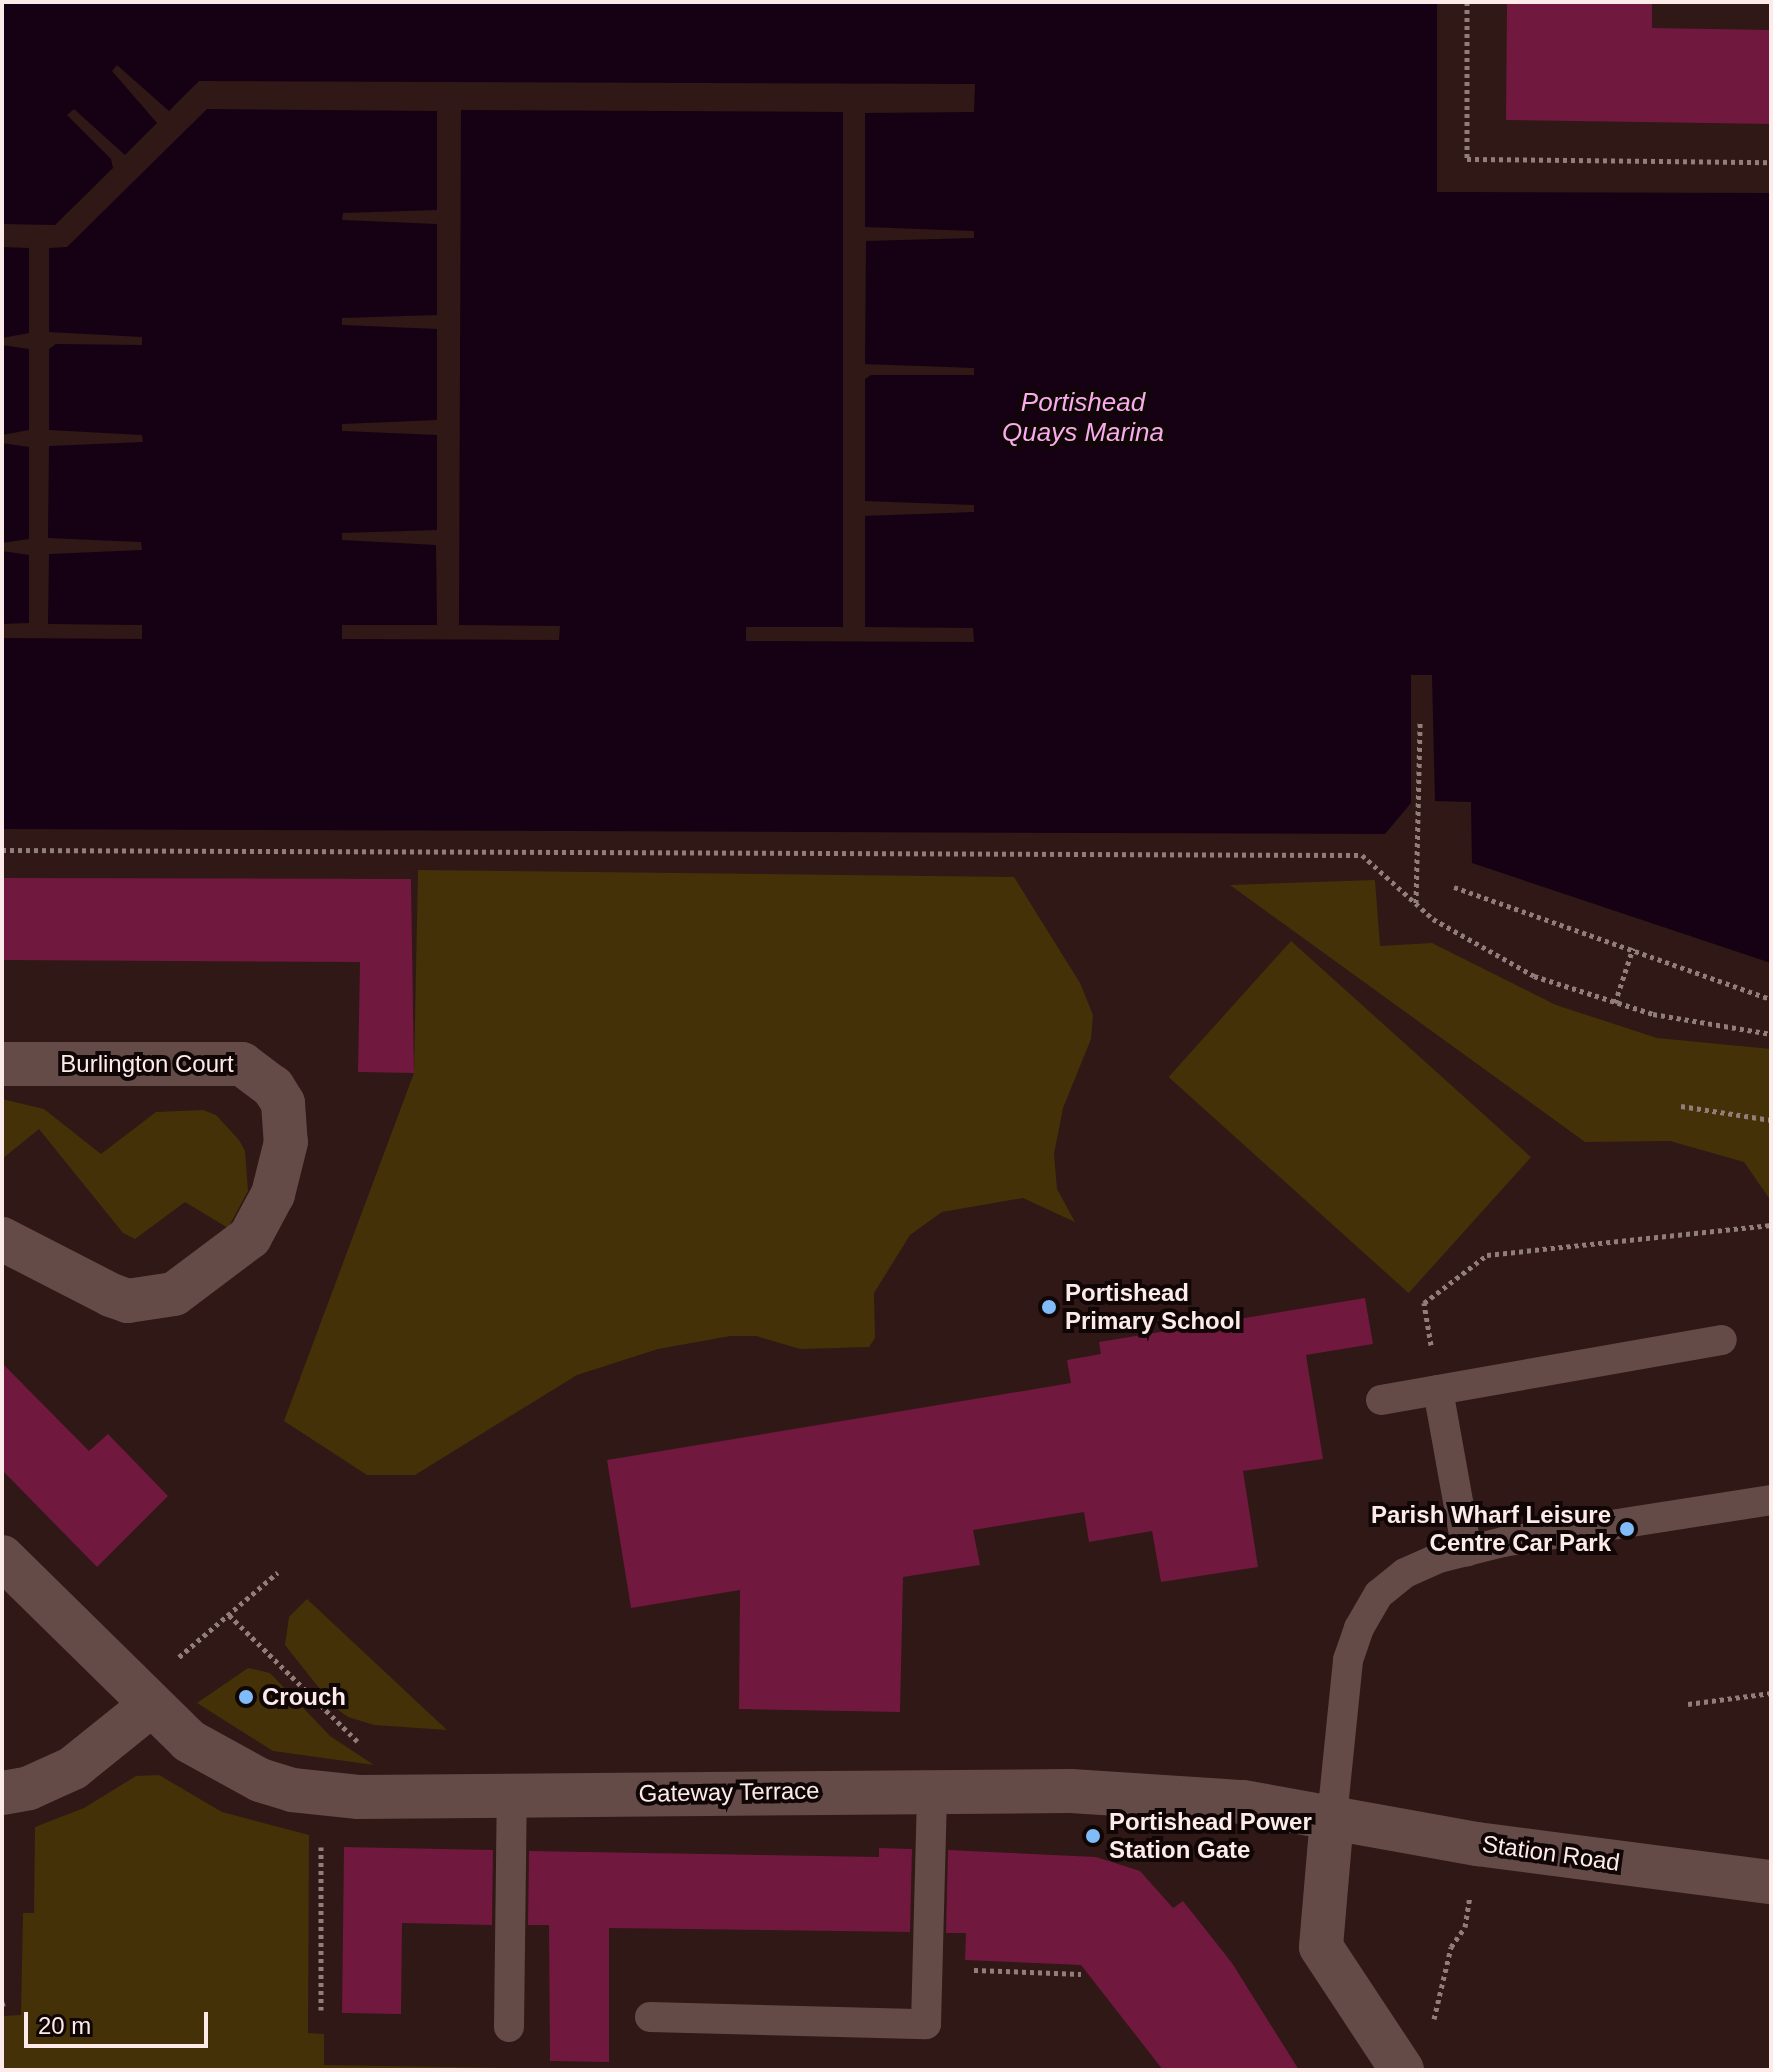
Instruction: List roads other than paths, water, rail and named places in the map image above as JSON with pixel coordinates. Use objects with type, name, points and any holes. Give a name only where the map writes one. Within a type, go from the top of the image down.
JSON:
[{"type":"street","name":"Burlington Court","points":[[2,1064],[242,1064],[273,1087],[283,1103],[286,1142],[273,1194],[250,1237],[174,1294],[119,1298],[2,1239]]},
{"type":"street","name":"Gateway Terrace","points":[[2,1557],[143,1700],[222,1762],[260,1780],[321,1795],[1017,1788],[1243,1802],[1332,1818]]},
{"type":"street","points":[[2,1793],[29,1788],[73,1768],[143,1700]]},
{"type":"street","name":"Station Road","points":[[1332,1818],[1477,1844],[1771,1882]]},
{"type":"street","points":[[1332,1818],[1321,1947],[1402,2070]]},
{"type":"lane","points":[[1381,1400],[1722,1340]]},
{"type":"lane","points":[[1438,1390],[1467,1551]]},
{"type":"lane","points":[[1332,1818],[1345,1678],[1359,1628],[1379,1594],[1405,1573],[1467,1551],[1771,1500]]},
{"type":"lane","points":[[650,2017],[926,2024],[932,1789]]},
{"type":"lane","points":[[509,2027],[512,1795]]},
{"type":"water","name":"Portishead Quays Marina","points":[[2,2],[1437,2],[1437,192],[1771,193],[1771,963],[1472,863],[1471,802],[1435,801],[1432,675],[1411,675],[1411,803],[1385,834],[2,829]]},
{"type":"place","name":"Portishead Primary School","points":[[1049,1307]]},
{"type":"place","name":"Parish Wharf Leisure Centre Car Park","points":[[1627,1529]]},
{"type":"place","name":"Crouch","points":[[246,1697]]},
{"type":"place","name":"Portishead Power Station Gate","points":[[1093,1836]]}]
